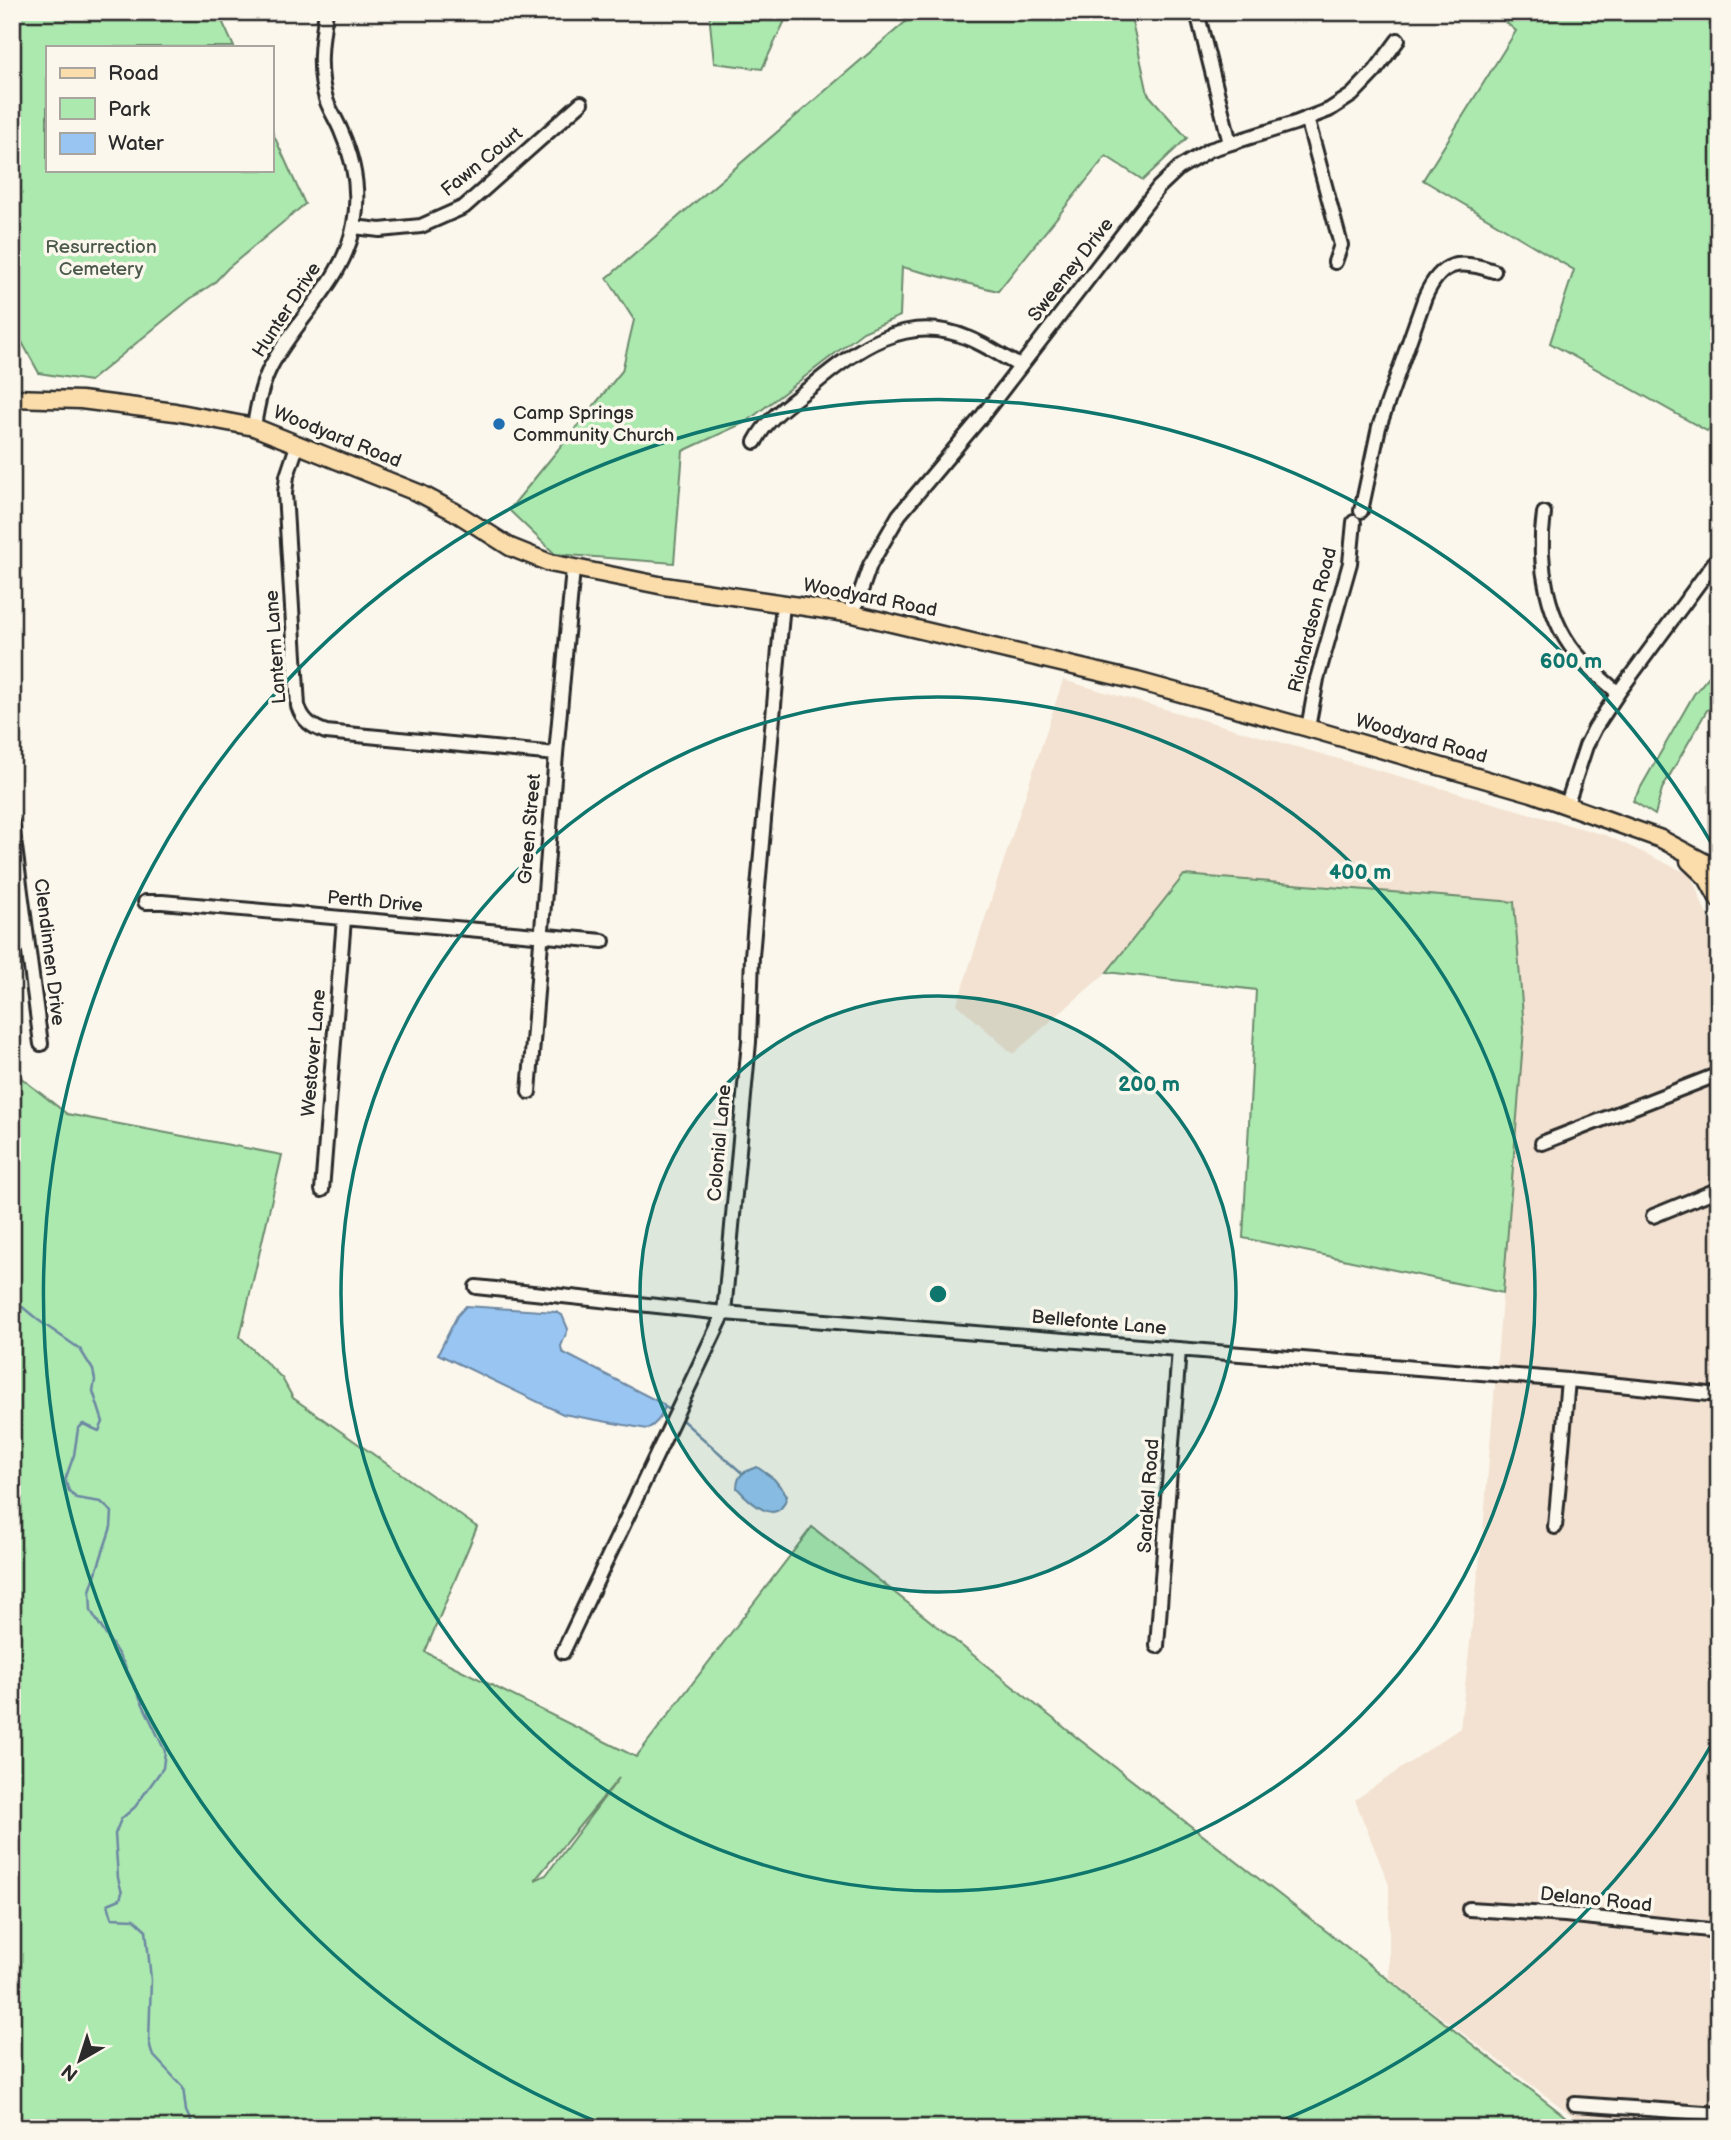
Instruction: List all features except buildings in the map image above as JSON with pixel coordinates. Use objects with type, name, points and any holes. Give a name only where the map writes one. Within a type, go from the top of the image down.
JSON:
[{"type":"main road","name":"Woodyard Road","points":[[12,398],[61,398],[135,406],[254,427],[421,494],[510,547],[532,557],[573,569],[699,592],[853,614],[1136,681],[1567,804],[1672,845],[1719,870]]},
{"type":"main road","points":[[1672,845],[1719,861]]},
{"type":"main road","points":[[1672,845],[1707,878],[1719,900]]},
{"type":"street","name":"Hunter Drive","points":[[254,427],[260,394],[271,365],[333,277],[354,227],[356,205],[353,164],[342,132],[327,102],[321,66],[326,12]]},
{"type":"street","points":[[1197,12],[1230,143]]},
{"type":"street","name":"Sweeney Drive","points":[[853,614],[870,565],[899,514],[983,415],[1159,187],[1179,169],[1209,150],[1329,110],[1352,95],[1375,71],[1398,40]]},
{"type":"street","name":"Fawn Court","points":[[354,227],[391,230],[421,226],[464,207],[581,103]]},
{"type":"street","points":[[1307,118],[1341,244],[1335,262]]},
{"type":"street","name":"Richardson Road","points":[[1308,728],[1323,656],[1350,563],[1379,427],[1425,297],[1435,278],[1455,265],[1471,263],[1494,271]]},
{"type":"street","points":[[755,442],[764,425],[844,360],[881,338],[910,330],[939,330],[967,337],[1020,366]]},
{"type":"street","name":"Lantern Lane","points":[[298,443],[287,476],[285,493],[298,706],[304,719],[326,733],[555,754]]},
{"type":"street","points":[[1544,513],[1540,537],[1543,567],[1556,620],[1580,659],[1618,693]]},
{"type":"street","points":[[1567,804],[1589,739],[1618,693],[1719,556]]},
{"type":"street","name":"Green Street","points":[[529,1092],[555,754],[573,569]]},
{"type":"street","name":"Colonial Lane","points":[[563,1652],[724,1313],[749,1042],[753,942],[783,603]]},
{"type":"street","name":"Clendinnen Drive","points":[[12,824],[41,1044]]},
{"type":"street","name":"Perth Drive","points":[[145,902],[603,941]]},
{"type":"street","name":"Westover Lane","points":[[322,1190],[345,919]]},
{"type":"street","points":[[1542,1143],[1719,1074]]},
{"type":"street","points":[[1653,1216],[1719,1188]]},
{"type":"street","name":"Bellefonte Lane","points":[[476,1287],[724,1313],[1568,1380],[1719,1395]]},
{"type":"street","name":"Sarakal Road","points":[[1157,1646],[1179,1349]]},
{"type":"street","points":[[1555,1527],[1568,1380]]},
{"type":"street","name":"Delano Road","points":[[1469,1909],[1565,1915],[1719,1931]]},
{"type":"street","points":[[1575,2104],[1719,2114]]},
{"type":"shaded area","points":[[1063,680],[1608,836],[1691,875],[1719,946],[1719,2128],[1589,2128],[1389,1978],[1389,1885],[1355,1800],[1460,1728],[1483,1532],[1524,1029],[1184,875],[1107,972],[1013,1054],[957,1004]]},
{"type":"green space","name":"Resurrection Cemetery","points":[[12,12],[218,12],[234,46],[46,46],[46,172],[273,172],[273,133],[305,204],[228,268],[214,283],[190,299],[90,381],[39,373],[12,324]]},
{"type":"green space","points":[[709,12],[789,12],[762,69],[714,63]]},
{"type":"green space","points":[[917,12],[1130,12],[1148,94],[1187,138],[1143,180],[1106,156],[998,291],[902,267],[900,316],[863,332],[746,422],[683,451],[674,563],[555,554],[509,510],[622,371],[634,320],[607,278]]},
{"type":"green space","points":[[1494,12],[1719,12],[1719,421],[1707,431],[1550,343],[1574,270],[1423,180],[1516,31]]},
{"type":"green space","points":[[1719,664],[1719,704],[1707,710],[1662,789],[1655,815],[1633,801],[1694,694]]},
{"type":"green space","points":[[1184,875],[1514,902],[1524,1029],[1503,1293],[1243,1238],[1256,990],[1107,972]]},
{"type":"green space","points":[[12,1036],[20,1077],[67,1114],[282,1155],[240,1337],[282,1378],[293,1398],[477,1527],[425,1652],[636,1757],[812,1527],[1080,1740],[1580,2128],[12,2128]],"holes":[[[619,1778],[546,1875],[535,1880]]]},
{"type":"water","points":[[466,1306],[556,1312],[562,1315],[568,1329],[561,1346],[562,1352],[663,1404],[665,1407],[660,1417],[647,1429],[563,1414],[438,1354],[457,1316]]},
{"type":"water","points":[[757,1467],[774,1479],[787,1495],[778,1511],[771,1512],[756,1506],[737,1488],[742,1474]]},
{"type":"waterway","points":[[12,1293],[20,1305],[38,1320],[80,1349],[93,1370],[93,1391],[103,1422],[99,1431],[83,1424],[78,1429],[74,1455],[65,1480],[69,1491],[76,1498],[101,1502],[112,1512],[111,1527],[90,1591],[91,1611],[123,1662],[165,1751],[163,1768],[135,1807],[121,1819],[115,1834],[118,1878],[122,1893],[120,1899],[108,1904],[112,1918],[134,1919],[146,1930],[151,1980],[149,2041],[152,2054],[183,2087],[186,2111],[194,2128]]},
{"type":"waterway","points":[[665,1407],[672,1411]]},
{"type":"waterway","points":[[682,1420],[742,1473]]},
{"type":"place","name":"Camp Springs Community Church","points":[[499,424]]}]
